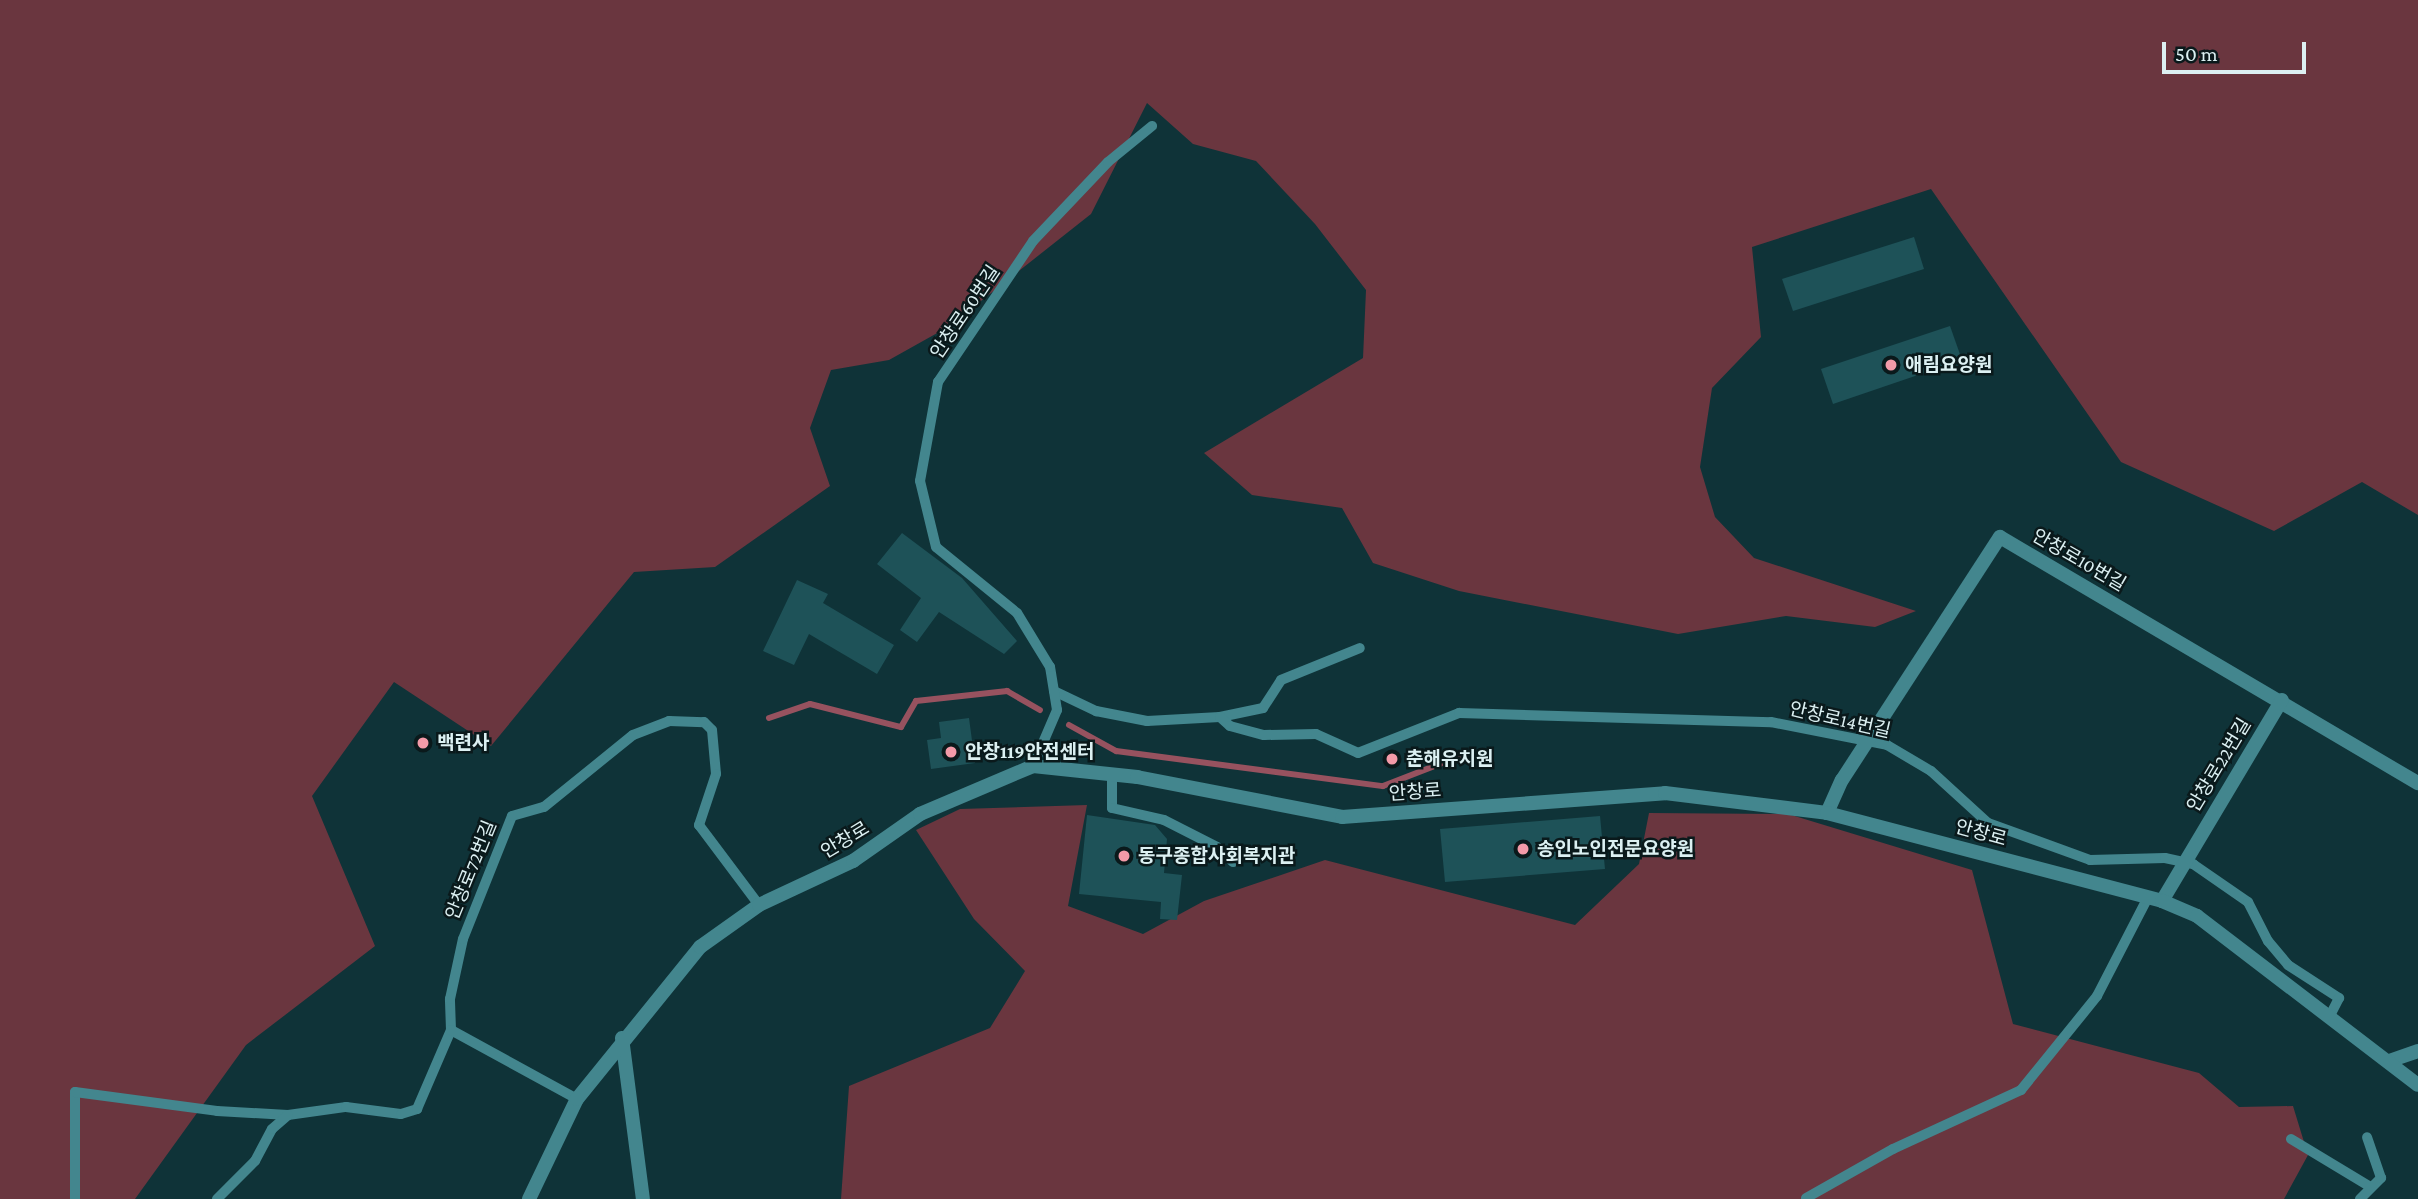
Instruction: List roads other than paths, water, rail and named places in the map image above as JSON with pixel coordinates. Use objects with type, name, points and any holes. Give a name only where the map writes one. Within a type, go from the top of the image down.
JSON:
[{"type":"street","name":"안창로10번길","points":[[1828,813],[1842,780],[2000,537],[2282,700],[2418,783]]},
{"type":"street","name":"안창로22번길","points":[[2155,899],[2172,882],[2282,700]]},
{"type":"street","name":"안창로","points":[[529,1199],[577,1098],[622,1038],[700,947],[759,905],[853,862],[920,814],[1033,766],[1112,775],[1342,817],[1665,793],[1828,813],[2155,899],[2197,916],[2418,1085]]},
{"type":"street","points":[[622,1038],[643,1199]]},
{"type":"street","points":[[2389,1061],[2418,1051]]},
{"type":"lane","name":"안창로60번길","points":[[1033,766],[1057,710],[1051,667],[1017,613],[936,547],[920,481],[938,382],[1033,241],[1152,126]]},
{"type":"lane","points":[[1054,691],[1096,711],[1147,721],[1220,717],[1262,708],[1281,680],[1360,648]]},
{"type":"lane","name":"안창로14번길","points":[[1220,717],[1230,726],[1264,736],[1316,734],[1358,753],[1459,713],[1772,722],[1887,745],[1931,771],[1988,823],[2090,860],[2165,858],[2193,864],[2248,902],[2268,940],[2288,965],[2339,998],[2330,1016]]},
{"type":"lane","name":"안창로72번길","points":[[75,1199],[75,1092],[288,1115],[346,1107],[401,1114],[417,1109],[451,1030],[450,999],[463,939],[512,816],[544,807],[633,735],[669,721],[704,722],[712,730],[716,774],[699,825],[759,905]]},
{"type":"lane","points":[[1112,775],[1112,808],[1164,820],[1217,847],[1233,862]]},
{"type":"lane","points":[[1806,1198],[1893,1149],[2021,1090],[2097,996],[2155,899]]},
{"type":"lane","points":[[451,1030],[577,1098]]},
{"type":"lane","points":[[216,1199],[255,1161],[272,1129],[288,1115]]},
{"type":"lane","points":[[2360,1199],[2369,1186],[2381,1178],[2367,1137]]},
{"type":"lane","points":[[2291,1139],[2369,1186]]},
{"type":"waterway","points":[[769,718],[810,704],[901,727],[916,701],[1007,691],[1040,710]]},
{"type":"waterway","points":[[1069,725],[1116,751],[1383,786],[1468,753]]},
{"type":"place","name":"애림요양원","points":[[1891,365]]},
{"type":"place","name":"백련사","points":[[423,743]]},
{"type":"place","name":"안창119안전센터","points":[[951,752]]},
{"type":"place","name":"춘해유치원","points":[[1392,759]]},
{"type":"place","name":"송인노인전문요양원","points":[[1523,849]]},
{"type":"place","name":"동구종합사회복지관","points":[[1124,856]]}]
